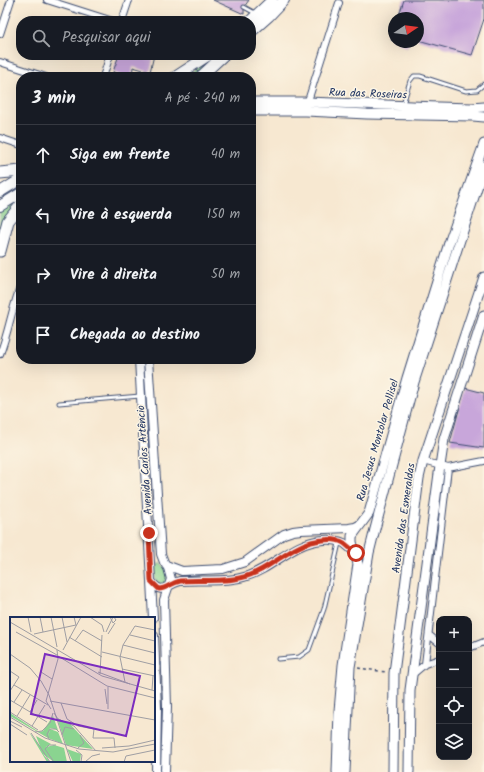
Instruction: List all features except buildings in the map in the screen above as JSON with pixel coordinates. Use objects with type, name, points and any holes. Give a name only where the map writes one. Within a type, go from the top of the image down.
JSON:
[{"type":"highway","points":[[0,174],[16,172]]},
{"type":"highway","points":[[0,251],[8,221],[16,211]]},
{"type":"main road","points":[[256,16],[272,0]]},
{"type":"main road","points":[[256,28],[284,0]]},
{"type":"main road","points":[[183,72],[201,60]]},
{"type":"main road","points":[[205,72],[219,60]]},
{"type":"main road","name":"Rua das Roseiras","points":[[256,102],[367,110],[437,111],[484,107]]},
{"type":"main road","name":"Rua das Roseiras","points":[[256,110],[306,106]]},
{"type":"main road","name":"Rua das Roseiras","points":[[367,110],[403,106],[484,117]]},
{"type":"main road","name":"Rua Jesus Montolar Pellisel","points":[[345,772],[350,667],[369,553],[414,382],[484,144]]},
{"type":"main road","name":"Rua Jesus Montolar Pellisel","points":[[337,772],[339,711],[343,665],[358,564],[352,542],[352,536],[369,513],[407,378],[458,229],[484,166]]},
{"type":"main road","points":[[0,192],[16,181]]},
{"type":"main road","points":[[0,206],[16,196]]},
{"type":"main road","name":"Avenida das Esmeraldas","points":[[393,772],[394,673],[419,478],[423,461],[482,287],[484,277]]},
{"type":"main road","points":[[409,772],[410,690],[444,467],[444,439],[484,315]]},
{"type":"main road","points":[[362,523],[372,525],[375,529]]},
{"type":"main road","points":[[356,553],[362,555],[369,553]]},
{"type":"street","points":[[0,34],[11,0]]},
{"type":"street","points":[[47,0],[97,16]]},
{"type":"street","points":[[124,16],[129,0]]},
{"type":"street","points":[[306,106],[339,3]]},
{"type":"street","points":[[105,72],[108,60]]},
{"type":"street","points":[[0,62],[31,72]]},
{"type":"street","points":[[0,138],[16,143]]},
{"type":"street","points":[[0,354],[6,337],[16,296]]},
{"type":"street","name":"Avenida Carlos Artêncio","points":[[139,364],[153,617]]},
{"type":"street","name":"Avenida Carlos Artêncio","points":[[148,364],[161,554],[170,574],[170,584],[164,600],[167,707],[165,772]]},
{"type":"street","points":[[423,461],[444,467],[484,461]]},
{"type":"street","points":[[425,664],[444,467]]},
{"type":"street","points":[[151,572],[156,564],[165,563],[182,571],[222,569],[245,562],[284,534],[293,531],[349,528],[355,527],[362,523]]},
{"type":"street","points":[[151,581],[159,589],[165,589],[170,584],[180,581],[245,577],[256,573],[292,549],[307,542],[329,540],[340,541],[356,553]]},
{"type":"street","points":[[429,635],[436,641]]},
{"type":"street","points":[[472,647],[484,642]]},
{"type":"street","points":[[155,654],[157,708],[156,772]]},
{"type":"street","points":[[412,675],[425,664],[436,660]]},
{"type":"street","points":[[156,673],[166,672]]},
{"type":"lane","points":[[244,7],[252,16]]},
{"type":"lane","points":[[403,106],[410,81],[414,76],[420,76],[466,91],[477,90],[484,84]]},
{"type":"lane","points":[[59,403],[141,396]]},
{"type":"lane","points":[[278,659],[299,657],[309,650],[324,609],[340,541]]},
{"type":"path","points":[[350,667],[394,673]]},
{"type":"green space","points":[[207,60],[213,60],[199,72],[191,72]]},
{"type":"green space","points":[[16,200],[16,210],[0,238],[0,210]]},
{"type":"green space","points":[[158,564],[162,564],[167,570],[167,583],[161,587],[155,580],[155,568]]},
{"type":"route","points":[[149,533],[151,581],[155,587],[159,589],[165,589],[173,582],[180,581],[245,577],[256,573],[292,549],[307,542],[316,540],[340,541],[356,553]]}]
